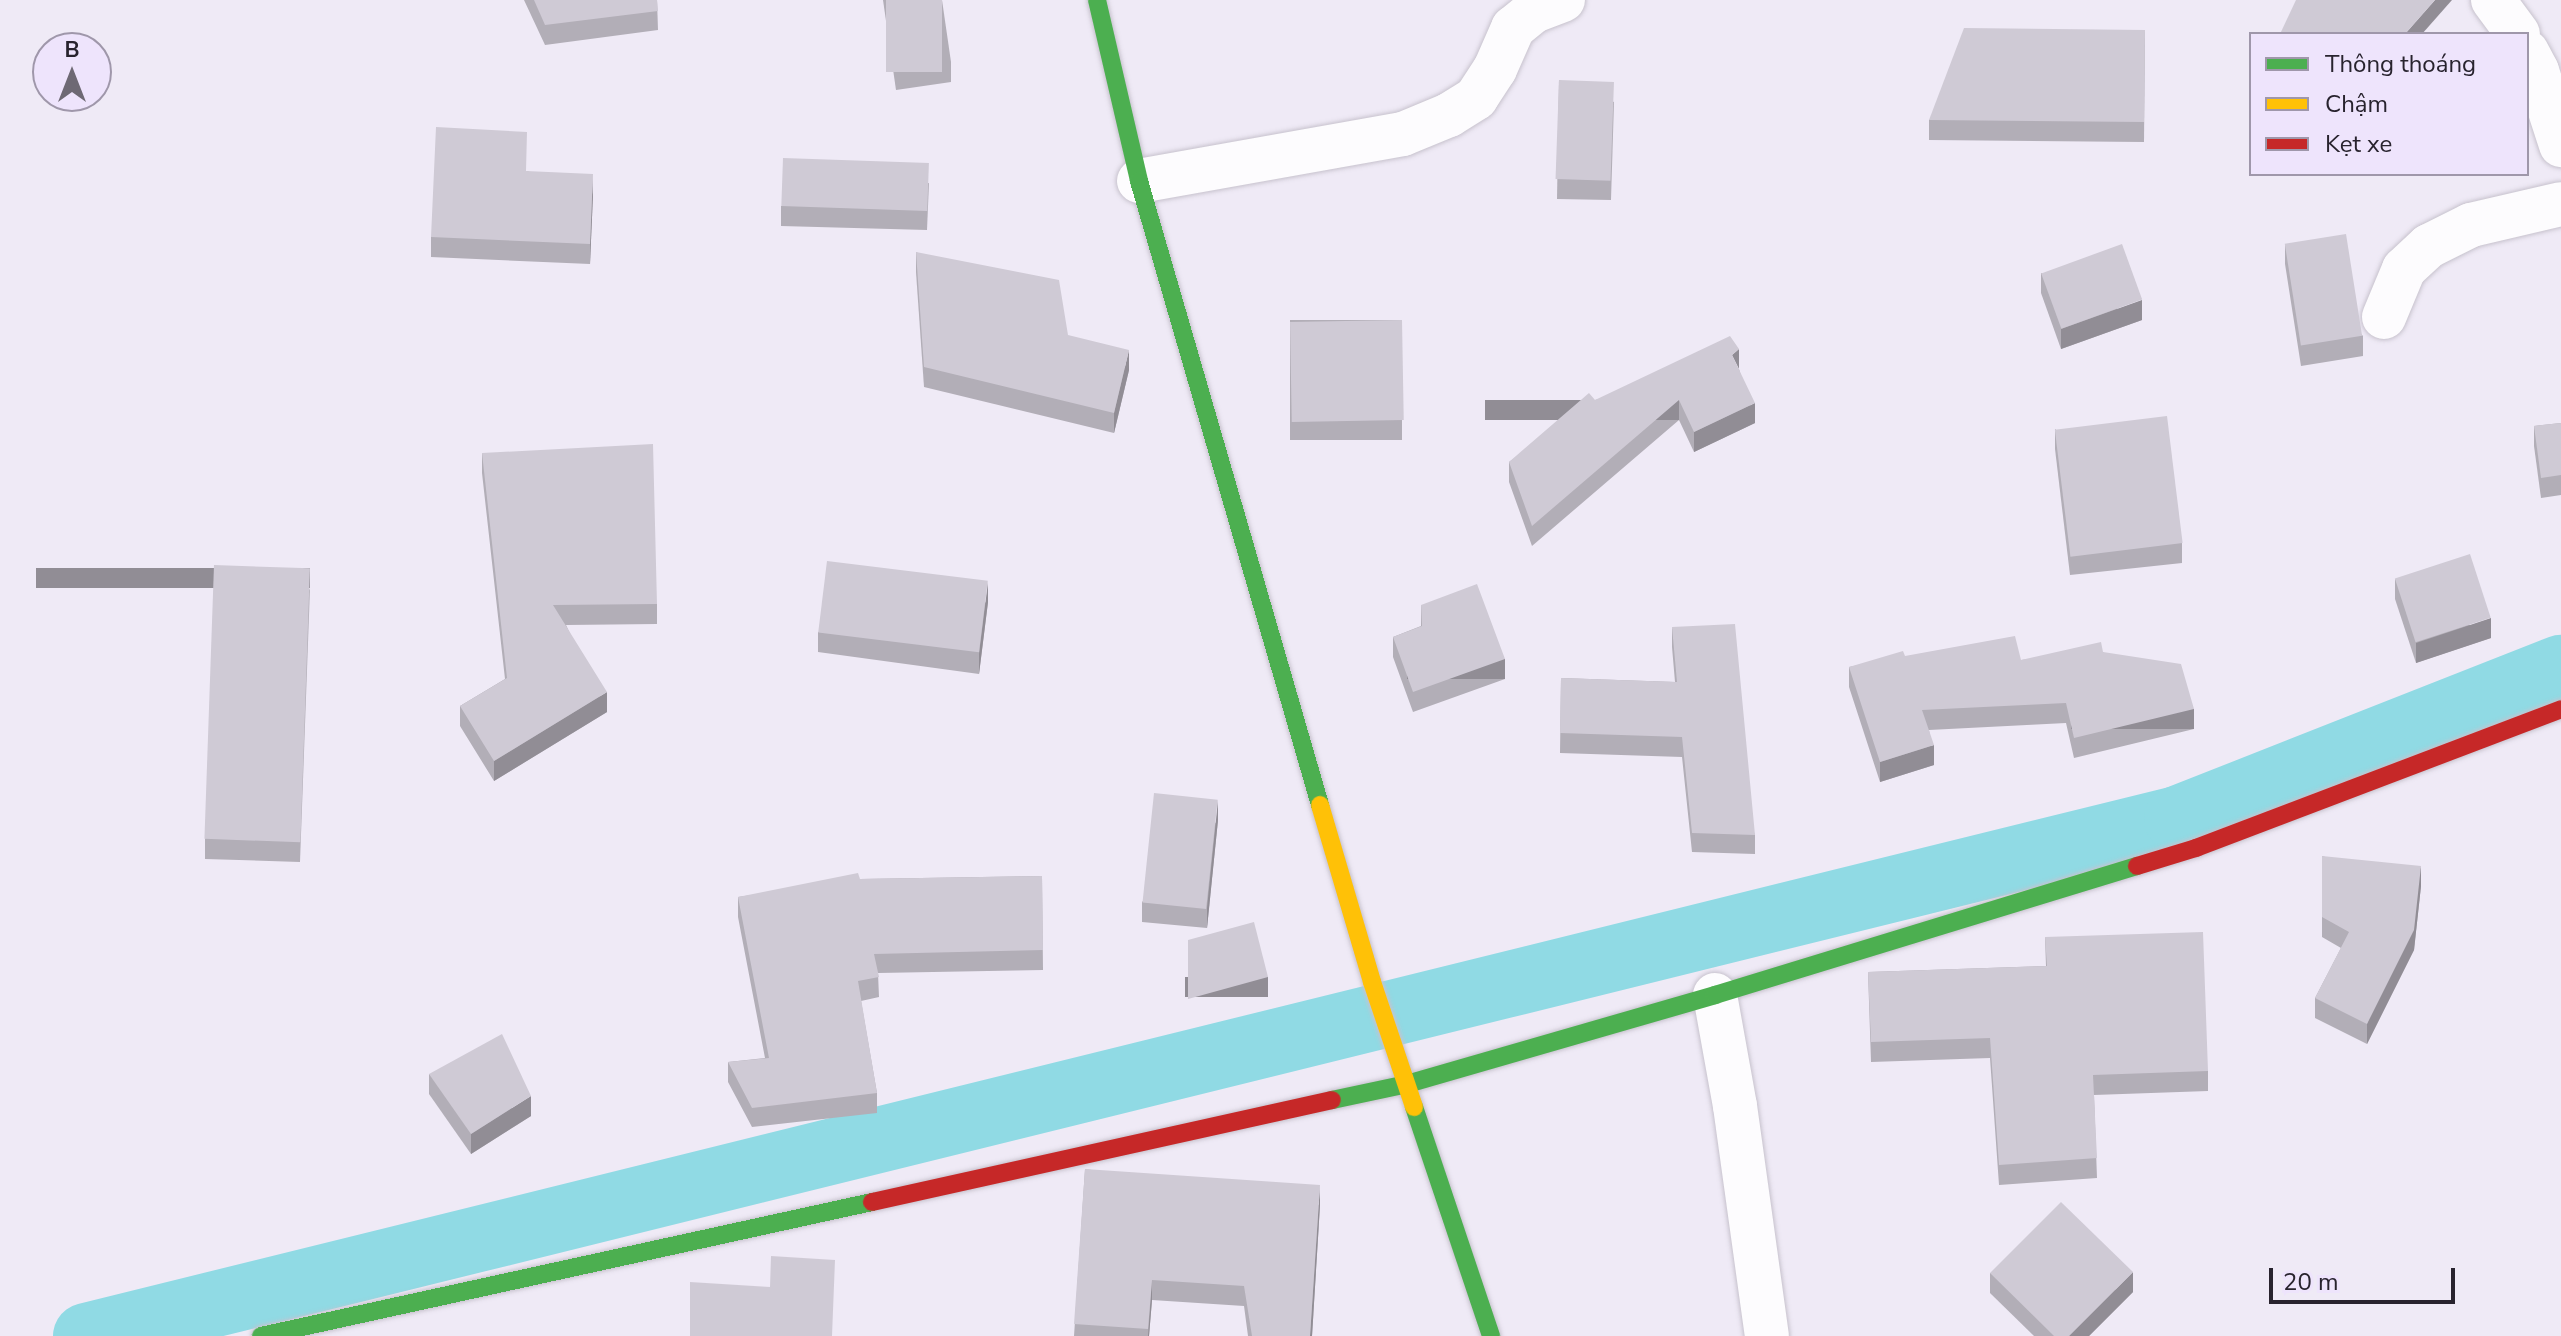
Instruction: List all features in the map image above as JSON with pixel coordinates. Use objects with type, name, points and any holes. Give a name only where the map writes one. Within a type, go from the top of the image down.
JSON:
[{"type":"street","points":[[1097,0],[1139,181],[1372,982],[1491,1336]]},
{"type":"street","points":[[1139,181],[1403,134],[1449,115],[1476,98],[1495,69],[1513,28],[1534,11],[1563,0]]},
{"type":"street","points":[[2493,0],[2517,32]]},
{"type":"street","points":[[2529,56],[2561,145]]},
{"type":"street","points":[[2384,317],[2404,269],[2429,246],[2471,225],[2561,204]]},
{"type":"street","points":[[261,1336],[1405,1075],[1715,995],[2196,848],[2561,709]]},
{"type":"street","points":[[1715,995],[1735,1106],[1767,1336]]},
{"type":"building","points":[[534,0],[657,0],[658,11],[545,25]]},
{"type":"building","points":[[886,0],[942,0],[942,72],[886,72]]},
{"type":"building","points":[[2296,0],[2435,0],[2407,32],[2281,32]]},
{"type":"building","points":[[1964,28],[2145,30],[2144,122],[1929,120]]},
{"type":"building","points":[[1559,80],[1614,82],[1611,181],[1556,179]]},
{"type":"building","points":[[436,127],[527,132],[526,171],[593,174],[590,244],[431,237]]},
{"type":"building","points":[[783,158],[929,163],[927,211],[781,206]]},
{"type":"building","points":[[2346,234],[2362,336],[2301,345],[2285,244]]},
{"type":"building","points":[[2122,244],[2142,299],[2061,329],[2041,273]]},
{"type":"building","points":[[916,252],[1059,280],[1068,335],[1129,350],[1114,413],[924,367]]},
{"type":"building","points":[[1402,320],[1404,420],[1292,422],[1290,322]]},
{"type":"building","points":[[1730,336],[1739,349],[1732,355],[1755,403],[1694,432],[1679,400],[1532,526],[1509,462],[1589,393],[1595,400]]},
{"type":"building","points":[[2167,416],[2183,543],[2070,557],[2055,430]]},
{"type":"building","points":[[2561,423],[2561,475],[2541,478],[2534,426]]},
{"type":"building","points":[[653,444],[657,604],[553,605],[607,692],[494,761],[460,706],[507,678],[482,453]]},
{"type":"building","points":[[2470,554],[2491,618],[2416,642],[2395,578]]},
{"type":"building","points":[[827,561],[988,581],[979,652],[818,632]]},
{"type":"building","points":[[214,565],[310,568],[300,842],[204,839]]},
{"type":"building","points":[[1477,584],[1505,659],[1413,692],[1393,637],[1422,626],[1421,605]]},
{"type":"building","points":[[1735,624],[1755,835],[1692,833],[1682,737],[1560,733],[1561,678],[1677,682],[1672,627]]},
{"type":"building","points":[[2015,636],[2021,660],[2101,642],[2103,652],[2181,664],[2194,709],[2074,738],[2066,703],[1922,710],[1934,745],[1880,762],[1849,667],[1903,651],[1905,656]]},
{"type":"building","points":[[1154,793],[1218,800],[1206,909],[1143,902]]},
{"type":"building","points":[[2322,856],[2421,866],[2414,930],[2367,1024],[2315,998],[2349,932],[2322,917]]},
{"type":"building","points":[[858,873],[860,879],[1042,876],[1043,950],[874,954],[879,977],[858,981],[877,1093],[752,1108],[728,1062],[769,1058],[738,897]]},
{"type":"building","points":[[1254,922],[1268,977],[1188,999],[1188,940]]},
{"type":"building","points":[[2203,932],[2208,1071],[2093,1075],[2097,1158],[1999,1165],[1990,1038],[1871,1042],[1868,972],[2047,966],[2045,937]]},
{"type":"building","points":[[502,1034],[531,1096],[471,1134],[429,1074]]},
{"type":"building","points":[[1085,1169],[1320,1185],[1310,1336],[1252,1336],[1244,1286],[1152,1280],[1148,1329],[1074,1324]]},
{"type":"building","points":[[2061,1202],[2133,1272],[2069,1336],[2054,1336],[1990,1273]]},
{"type":"building","points":[[771,1256],[835,1260],[832,1336],[690,1336],[690,1282],[770,1287]]},
{"type":"waterway","points":[[86,1336],[2177,819],[2561,668]]},
{"type":"traffic: fast","points":[[1097,0],[1139,181],[1320,805]]},
{"type":"traffic: fast","points":[[1332,1100],[1407,1084],[1715,995],[2137,866]]},
{"type":"traffic: fast","points":[[1414,1107],[1491,1336]]},
{"type":"traffic: fast","points":[[261,1336],[872,1202]]},
{"type":"traffic: slow","points":[[1320,805],[1372,982],[1414,1107]]},
{"type":"traffic: jam","points":[[2137,866],[2196,848],[2561,709]]},
{"type":"traffic: jam","points":[[872,1202],[1332,1100]]}]
